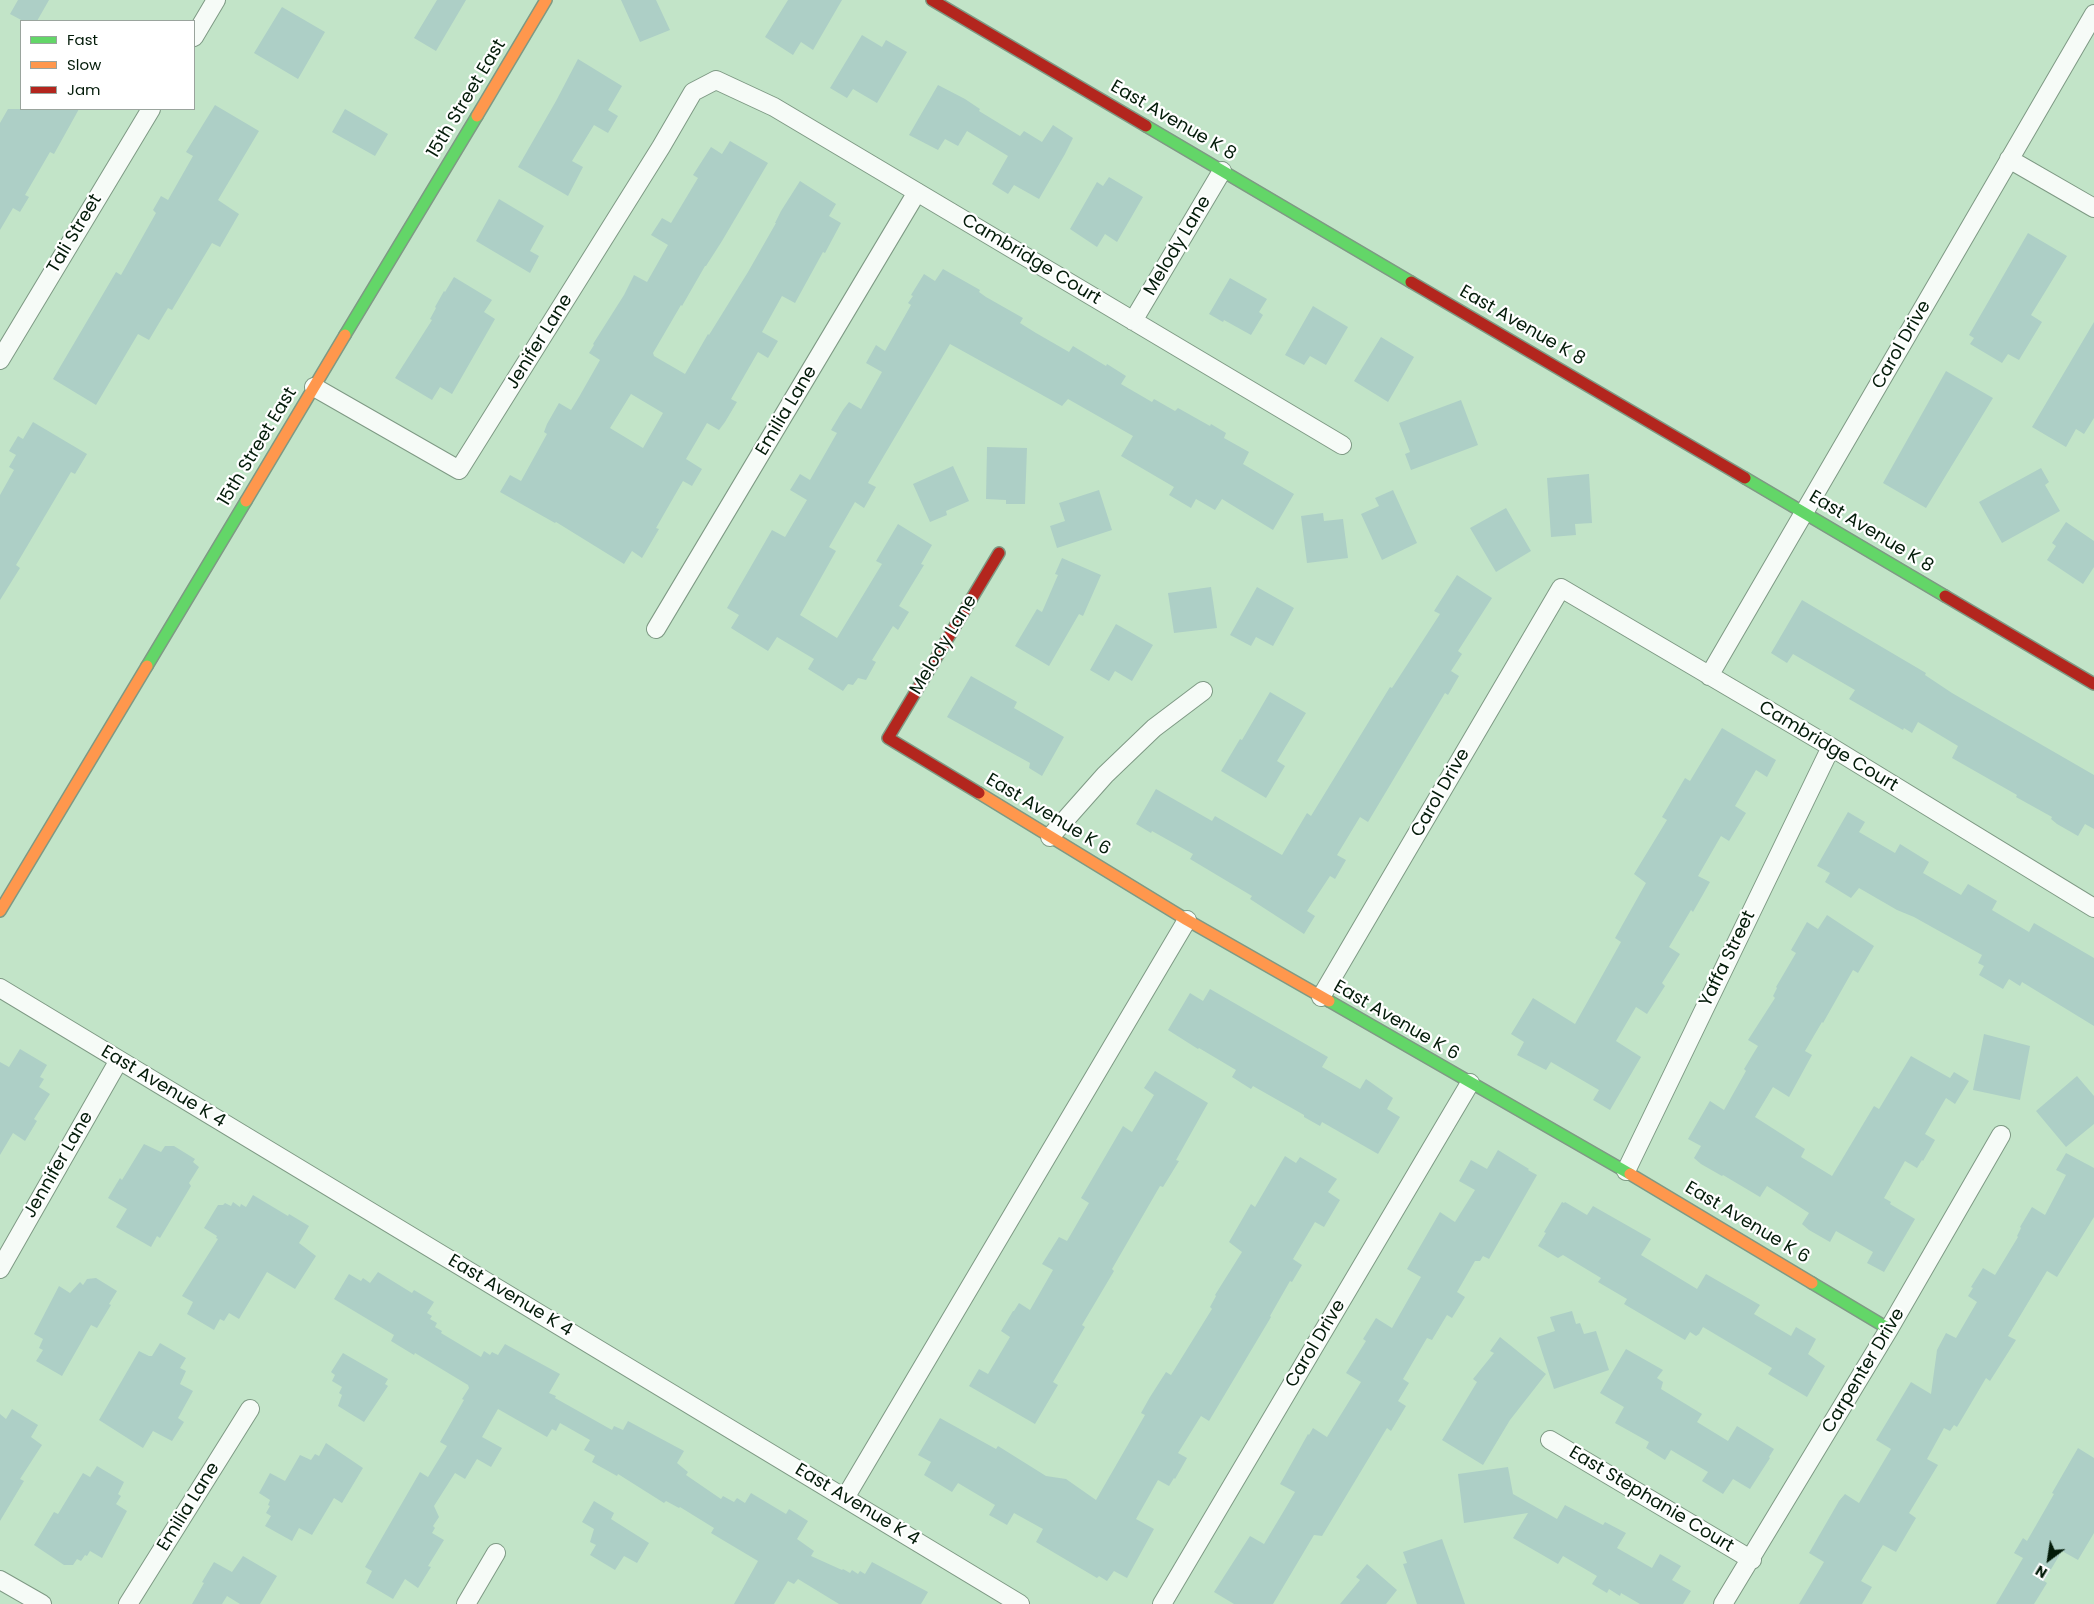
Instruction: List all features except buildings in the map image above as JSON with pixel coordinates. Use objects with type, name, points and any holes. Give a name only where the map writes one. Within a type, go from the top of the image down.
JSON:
[{"type":"street","points":[[195,35],[216,0]]},
{"type":"street","name":"15th Street East","points":[[0,911],[546,0]]},
{"type":"street","name":"East Avenue K 8","points":[[932,0],[1805,512],[2094,684]]},
{"type":"street","name":"Carol Drive","points":[[1709,676],[2094,14]]},
{"type":"street","name":"Jenifer Lane","points":[[314,387],[459,470],[661,147],[693,92],[716,80]]},
{"type":"street","name":"Cambridge Court","points":[[716,80],[774,107],[1342,444]]},
{"type":"street","name":"Tali Street","points":[[0,360],[150,110]]},
{"type":"street","points":[[2009,159],[2094,208]]},
{"type":"street","name":"Melody Lane","points":[[1133,320],[1222,170]]},
{"type":"street","name":"Emilia Lane","points":[[656,629],[917,192]]},
{"type":"street","name":"Melody Lane","points":[[888,738],[1000,553]]},
{"type":"street","name":"Carol Drive","points":[[1321,997],[1561,588]]},
{"type":"street","name":"Cambridge Court","points":[[1561,588],[1830,747],[2094,908]]},
{"type":"street","points":[[1050,837],[1112,768],[1154,728],[1203,691]]},
{"type":"street","name":"East Avenue K 6","points":[[888,738],[1187,920],[1626,1171],[1889,1330]]},
{"type":"street","name":"Yaffa Street","points":[[1626,1171],[1830,747]]},
{"type":"street","points":[[845,1498],[1187,920]]},
{"type":"street","name":"East Avenue K 4","points":[[0,988],[1020,1604]]},
{"type":"street","name":"Jennifer Lane","points":[[0,1269],[119,1060]]},
{"type":"street","name":"Carol Drive","points":[[1162,1604],[1470,1083]]},
{"type":"street","name":"Carpenter Drive","points":[[1723,1604],[1752,1560],[1889,1330],[2001,1135]]},
{"type":"street","name":"Emilia Lane","points":[[128,1604],[250,1409]]},
{"type":"street","name":"East Stephanie Court","points":[[1550,1440],[1752,1560]]},
{"type":"street","points":[[466,1604],[496,1554]]},
{"type":"street","points":[[0,1580],[42,1604]]},
{"type":"traffic: fast","points":[[345,335],[477,116]]},
{"type":"traffic: fast","points":[[1146,126],[1411,282]]},
{"type":"traffic: fast","points":[[1745,478],[1945,596]]},
{"type":"traffic: fast","points":[[147,666],[246,501]]},
{"type":"traffic: fast","points":[[1329,1001],[1630,1174]]},
{"type":"traffic: fast","points":[[1812,1283],[1889,1329]]},
{"type":"traffic: slow","points":[[477,116],[546,0]]},
{"type":"traffic: slow","points":[[246,501],[345,335]]},
{"type":"traffic: slow","points":[[0,911],[147,666]]},
{"type":"traffic: slow","points":[[979,793],[1187,920],[1329,1001]]},
{"type":"traffic: slow","points":[[1630,1174],[1812,1283]]},
{"type":"traffic: jam","points":[[932,0],[1146,126]]},
{"type":"traffic: jam","points":[[1411,282],[1745,478]]},
{"type":"traffic: jam","points":[[979,793],[888,738],[999,553]]},
{"type":"traffic: jam","points":[[1945,596],[2094,684]]}]
